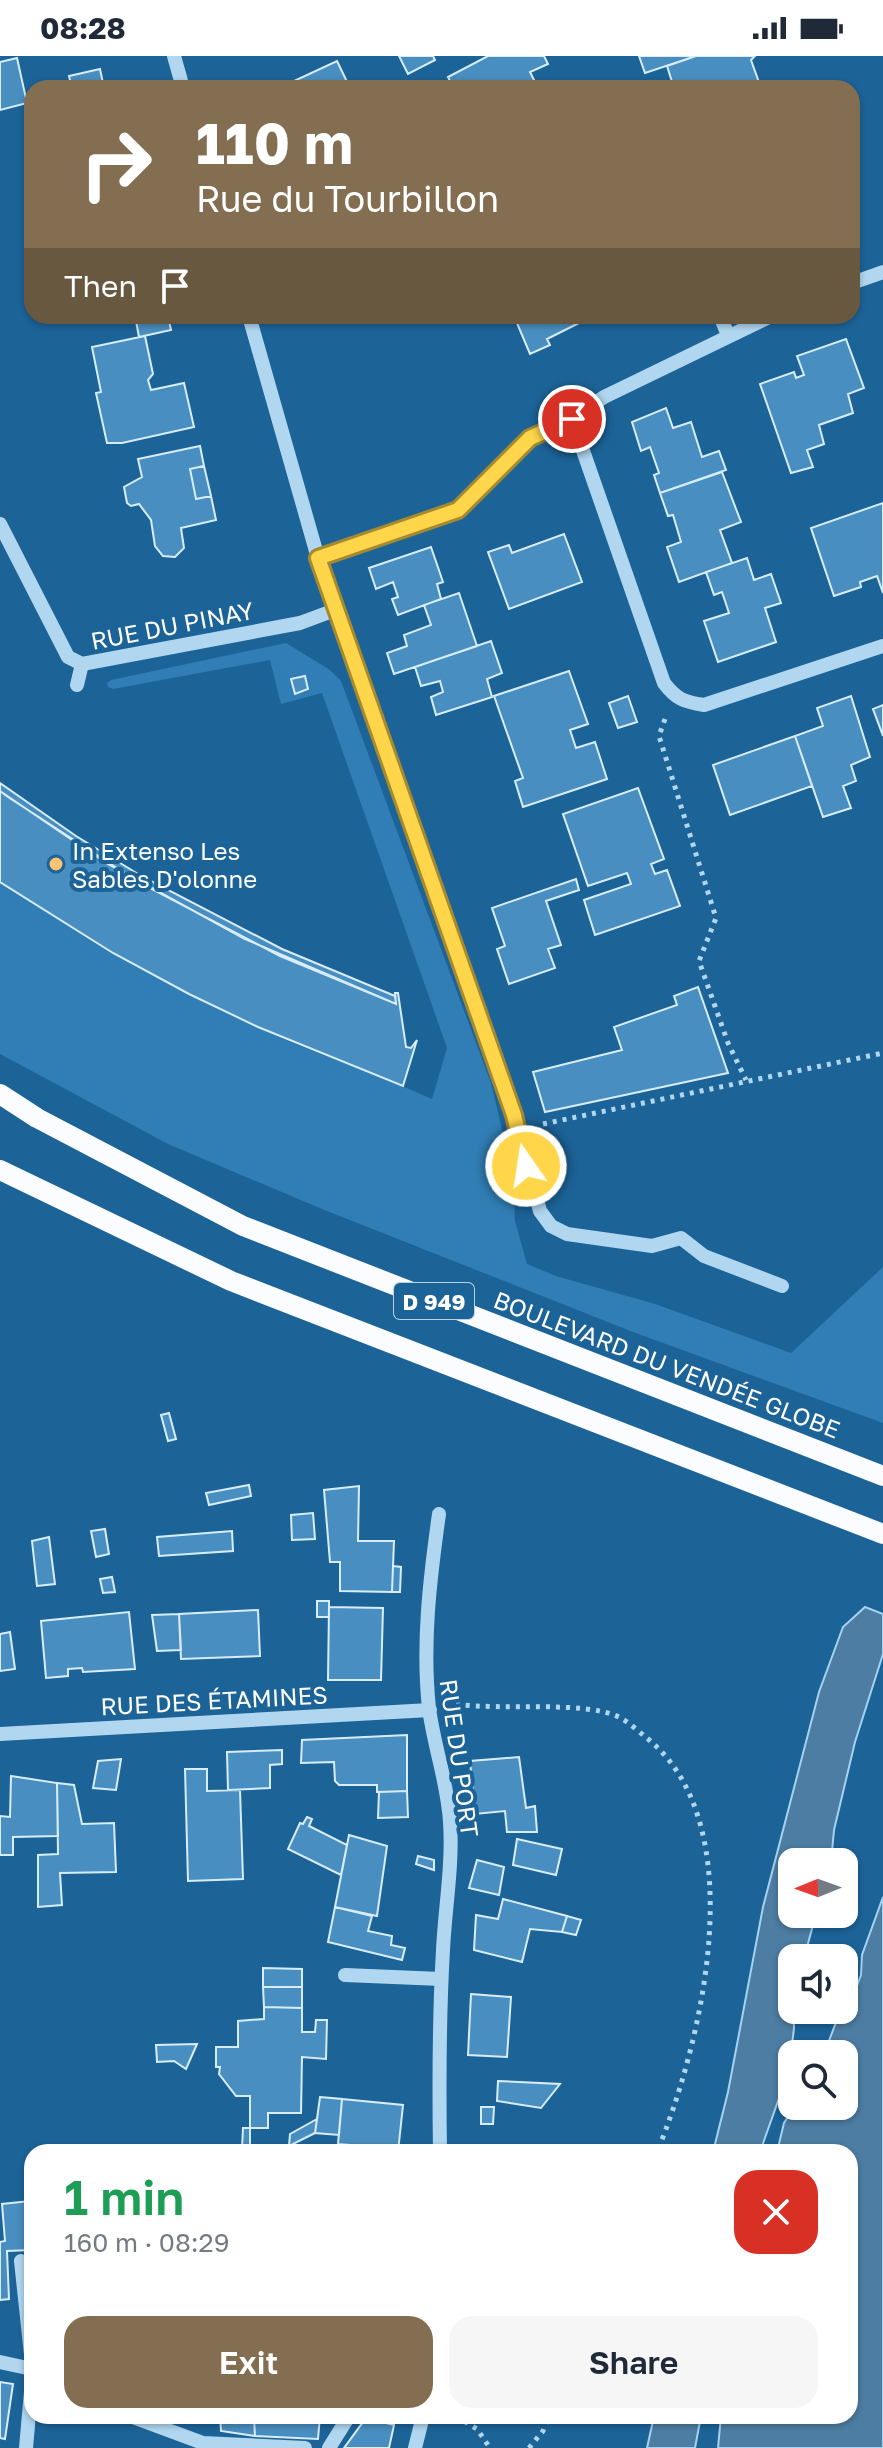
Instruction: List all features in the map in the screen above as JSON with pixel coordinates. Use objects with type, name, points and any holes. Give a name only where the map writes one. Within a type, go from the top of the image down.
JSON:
[{"type":"main road","name":"BOULEVARD DU VENDÉE GLOBE","points":[[0,1094],[37,1118],[243,1226],[883,1476]]},
{"type":"main road","name":"D 949","points":[[0,1170],[231,1281],[883,1534]]},
{"type":"street","points":[[174,56],[181,80]]},
{"type":"street","points":[[860,280],[883,272]]},
{"type":"street","points":[[251,324],[318,558],[518,1130],[540,1211],[551,1226],[567,1234],[652,1246],[681,1238],[704,1256],[782,1286]]},
{"type":"street","points":[[723,324],[728,335]]},
{"type":"street","points":[[318,558],[458,510],[530,438],[572,419],[604,397],[753,324]]},
{"type":"street","points":[[572,419],[664,683],[673,695],[683,702],[704,705],[883,646]]},
{"type":"street","name":"RUE DU PINAY","points":[[0,524],[68,657],[82,664],[300,623],[335,610]]},
{"type":"street","points":[[77,685],[82,664]]},
{"type":"street","name":"RUE DU PORT","points":[[439,1514],[425,1659],[430,1710],[450,1820],[451,1856],[441,1979],[440,2144]]},
{"type":"street","name":"RUE DES ÉTAMINES","points":[[0,1734],[430,1710]]},
{"type":"street","points":[[345,1975],[441,1979]]},
{"type":"street","points":[[21,2261],[24,2290]]},
{"type":"street","points":[[0,2362],[24,2366]]},
{"type":"street","points":[[26,2448],[28,2424]]},
{"type":"street","points":[[152,2424],[203,2443],[305,2448]]},
{"type":"street","points":[[329,2448],[344,2424]]},
{"type":"street","points":[[415,2448],[421,2424]]},
{"type":"path","points":[[673,695],[659,736],[716,918],[699,961],[728,1043],[746,1080]]},
{"type":"path","points":[[518,1130],[883,1053]]},
{"type":"path","points":[[486,1708],[594,1709],[621,1718],[660,1749],[681,1777],[700,1816],[709,1861],[710,1935],[689,2064],[660,2144]]},
{"type":"path","points":[[469,2424],[477,2429],[490,2448]]},
{"type":"path","points":[[529,2448],[546,2424]]},
{"type":"shaded area","points":[[286,643],[330,670],[341,681],[491,1083],[513,1176],[515,1221],[527,1264],[556,1276],[655,1304],[791,1353],[883,1267],[883,1423],[633,1332],[322,1209],[168,1144],[0,1054],[0,882],[62,922],[190,995],[278,1036],[432,1099],[447,1048],[322,693],[281,704],[270,660],[113,689],[107,683]]},
{"type":"shaded area","points":[[865,1607],[883,1614],[883,1654],[855,1742],[832,1848],[778,1848],[819,1692],[843,1627]]},
{"type":"shaded area","points":[[778,1849],[778,1928],[812,1928],[808,1944],[778,1944],[778,2024],[794,2024],[793,2040],[778,2040],[778,2101],[763,2144],[715,2144],[728,2092],[763,1907]]},
{"type":"shaded area","points":[[883,1897],[883,2448],[718,2448],[720,2424],[858,2424],[858,2144],[779,2144],[786,2120],[858,2120],[858,2040],[829,2040],[835,2024],[858,2024],[858,1983],[862,1955]]},
{"type":"shaded area","points":[[652,2424],[700,2424],[695,2448],[647,2448]]},
{"type":"building","points":[[399,56],[433,56],[435,60],[408,74]]},
{"type":"building","points":[[488,56],[544,56],[548,64],[530,72],[534,80],[449,80],[448,77]]},
{"type":"building","points":[[639,56],[696,56],[645,73]]},
{"type":"building","points":[[696,56],[755,56],[751,60],[758,80],[671,80],[667,66]]},
{"type":"building","points":[[17,58],[24,104],[0,110],[0,62]]},
{"type":"building","points":[[337,61],[346,80],[296,80]]},
{"type":"building","points":[[100,69],[102,80],[70,80],[69,76]]},
{"type":"building","points":[[137,324],[170,324],[171,330],[139,337]]},
{"type":"building","points":[[517,324],[577,324],[547,339],[550,345],[530,354]]},
{"type":"building","points":[[145,336],[153,374],[148,380],[151,390],[184,383],[194,427],[122,443],[107,443],[96,393],[101,392],[92,347]]},
{"type":"building","points":[[846,339],[864,388],[848,394],[853,413],[819,425],[824,444],[807,450],[813,467],[791,473],[760,384],[794,372],[796,378],[804,375],[797,356]]},
{"type":"building","points":[[666,408],[673,428],[691,422],[702,457],[719,451],[726,470],[660,493],[654,475],[659,473],[650,447],[641,451],[632,422]]},
{"type":"building","points":[[200,446],[204,466],[190,469],[196,499],[211,496],[216,520],[181,528],[184,548],[175,557],[163,556],[155,546],[151,520],[139,504],[131,506],[127,503],[124,487],[142,477],[138,459]]},
{"type":"building","points":[[204,466],[211,496],[196,499],[190,469]]},
{"type":"building","points":[[722,472],[741,522],[720,530],[732,563],[679,582],[667,547],[681,542],[673,515],[668,516],[660,493]]},
{"type":"building","points":[[883,503],[883,593],[877,576],[860,582],[861,587],[834,596],[811,528]]},
{"type":"building","points":[[564,534],[582,582],[509,609],[488,552],[509,545],[512,553]]},
{"type":"building","points":[[431,547],[443,582],[437,584],[441,599],[398,615],[392,599],[398,597],[393,582],[376,589],[369,568]]},
{"type":"building","points":[[747,558],[754,580],[771,574],[781,603],[765,608],[776,642],[718,662],[704,621],[729,613],[722,592],[714,595],[706,572]]},
{"type":"building","points":[[459,593],[477,646],[394,674],[387,653],[407,646],[404,635],[431,625],[424,605]]},
{"type":"building","points":[[491,641],[502,673],[487,679],[492,697],[436,715],[431,697],[443,692],[440,681],[421,686],[415,667]]},
{"type":"building","points":[[569,671],[588,724],[570,730],[576,748],[595,742],[607,779],[523,807],[515,781],[523,778],[494,696]]},
{"type":"building","points":[[305,676],[308,689],[295,694],[291,679]]},
{"type":"building","points":[[628,696],[637,722],[618,728],[609,703]]},
{"type":"building","points":[[851,696],[870,757],[851,765],[856,781],[843,786],[851,808],[823,817],[795,736],[823,726],[817,708]]},
{"type":"building","points":[[883,705],[883,736],[873,709]]},
{"type":"building","points":[[795,736],[812,786],[730,815],[713,765]]},
{"type":"building","points":[[0,783],[76,836],[143,877],[282,949],[395,996],[396,1004],[280,956],[140,883],[8,797],[0,791]]},
{"type":"building","points":[[638,788],[664,859],[651,864],[655,874],[667,870],[680,906],[595,935],[584,900],[631,884],[627,873],[588,886],[563,814]]},
{"type":"building","points":[[0,791],[106,863],[245,939],[396,1004],[395,993],[398,993],[406,1047],[411,1048],[417,1040],[403,1086],[258,1027],[189,994],[113,953],[0,882]]},
{"type":"building","points":[[576,879],[579,890],[546,901],[561,945],[548,949],[555,968],[509,984],[497,949],[505,946],[492,908]]},
{"type":"building","points":[[698,987],[728,1073],[545,1112],[533,1072],[622,1050],[614,1027],[677,1005],[674,996]]},
{"type":"building","points":[[169,1413],[176,1439],[168,1441],[161,1415]]},
{"type":"building","points":[[249,1485],[251,1496],[209,1505],[206,1493]]},
{"type":"building","points":[[359,1486],[358,1541],[394,1541],[392,1592],[340,1591],[340,1562],[330,1562],[324,1490]]},
{"type":"building","points":[[313,1513],[315,1539],[292,1540],[291,1515]]},
{"type":"building","points":[[105,1529],[109,1554],[96,1557],[91,1531]]},
{"type":"building","points":[[232,1531],[233,1551],[159,1556],[157,1537]]},
{"type":"building","points":[[49,1537],[55,1584],[37,1586],[32,1541]]},
{"type":"building","points":[[393,1566],[401,1567],[400,1592],[392,1592]]},
{"type":"building","points":[[112,1577],[115,1592],[103,1593],[100,1579]]},
{"type":"building","points":[[317,1601],[329,1601],[329,1617],[317,1617]]},
{"type":"building","points":[[329,1607],[383,1608],[381,1680],[328,1680]]},
{"type":"building","points":[[258,1610],[260,1656],[181,1659],[179,1614]]},
{"type":"building","points":[[129,1612],[135,1669],[83,1672],[82,1668],[68,1669],[68,1676],[46,1678],[41,1621]]},
{"type":"building","points":[[179,1614],[181,1650],[157,1651],[152,1615]]},
{"type":"building","points":[[10,1632],[15,1669],[0,1671],[0,1634]]},
{"type":"building","points":[[407,1735],[407,1791],[377,1792],[377,1785],[339,1785],[335,1781],[334,1762],[301,1763],[302,1740]]},
{"type":"building","points":[[282,1750],[282,1764],[270,1765],[270,1788],[228,1790],[227,1752]]},
{"type":"building","points":[[519,1757],[526,1808],[535,1806],[537,1832],[507,1832],[505,1811],[475,1814],[470,1761]]},
{"type":"building","points":[[121,1759],[116,1790],[93,1788],[98,1761]]},
{"type":"building","points":[[185,1769],[207,1769],[207,1791],[240,1790],[243,1879],[188,1881]]},
{"type":"building","points":[[11,1776],[57,1783],[58,1836],[13,1837],[13,1855],[0,1855],[0,1816],[10,1817]]},
{"type":"building","points":[[57,1783],[74,1785],[82,1824],[114,1823],[116,1872],[60,1873],[62,1905],[38,1907],[38,1855],[58,1854]]},
{"type":"building","points":[[407,1791],[408,1817],[378,1818],[379,1792]]},
{"type":"building","points":[[307,1817],[312,1819],[309,1826],[347,1845],[341,1875],[288,1849],[300,1823],[303,1824]]},
{"type":"building","points":[[349,1835],[387,1846],[377,1916],[335,1907]]},
{"type":"building","points":[[517,1839],[562,1849],[556,1875],[513,1865]]},
{"type":"building","points":[[418,1856],[434,1860],[434,1870],[416,1864]]},
{"type":"building","points":[[477,1860],[504,1867],[499,1895],[469,1888]]},
{"type":"building","points":[[503,1899],[567,1916],[562,1932],[530,1929],[522,1962],[474,1950],[476,1915],[498,1919]]},
{"type":"building","points":[[335,1907],[372,1916],[368,1931],[392,1936],[391,1945],[405,1948],[402,1960],[328,1942]]},
{"type":"building","points":[[567,1916],[581,1920],[576,1935],[562,1932]]},
{"type":"building","points":[[263,1968],[302,1969],[302,1987],[263,1987]]},
{"type":"building","points":[[263,1987],[302,1987],[302,2008],[264,2007]]},
{"type":"building","points":[[471,1994],[511,1997],[507,2057],[468,2055]]},
{"type":"building","points":[[264,2007],[302,2008],[302,2032],[315,2032],[316,2020],[327,2020],[326,2059],[302,2057],[301,2113],[268,2113],[268,2128],[250,2128],[250,2096],[236,2096],[219,2074],[216,2047],[238,2047],[238,2021],[264,2019]]},
{"type":"building","points":[[197,2044],[186,2069],[174,2061],[157,2062],[156,2045]]},
{"type":"building","points":[[498,2081],[560,2084],[541,2108],[497,2101]]},
{"type":"building","points":[[320,2097],[342,2099],[339,2135],[315,2133]]},
{"type":"building","points":[[342,2099],[403,2105],[399,2144],[338,2144]]},
{"type":"building","points":[[481,2107],[494,2107],[493,2124],[481,2124]]},
{"type":"building","points":[[317,2119],[315,2133],[293,2144],[289,2144],[290,2134]]},
{"type":"building","points":[[243,2128],[250,2128],[250,2144],[242,2144]]},
{"type":"building","points":[[24,2202],[24,2250],[7,2251],[9,2299],[0,2300],[0,2242],[5,2241],[2,2204]]},
{"type":"building","points":[[0,2382],[13,2384],[5,2439],[0,2438]]},
{"type":"building","points":[[221,2424],[254,2424],[255,2436],[221,2431]]},
{"type":"building","points":[[254,2424],[319,2424],[318,2439],[255,2436]]},
{"type":"building","points":[[362,2424],[394,2425],[389,2448],[344,2448]]},
{"type":"place","name":"In Extenso Les Sables D'olonne","points":[[56,864]]},
{"type":"route","points":[[526,1166],[514,1115],[318,558],[458,510],[530,438],[572,419]]}]
